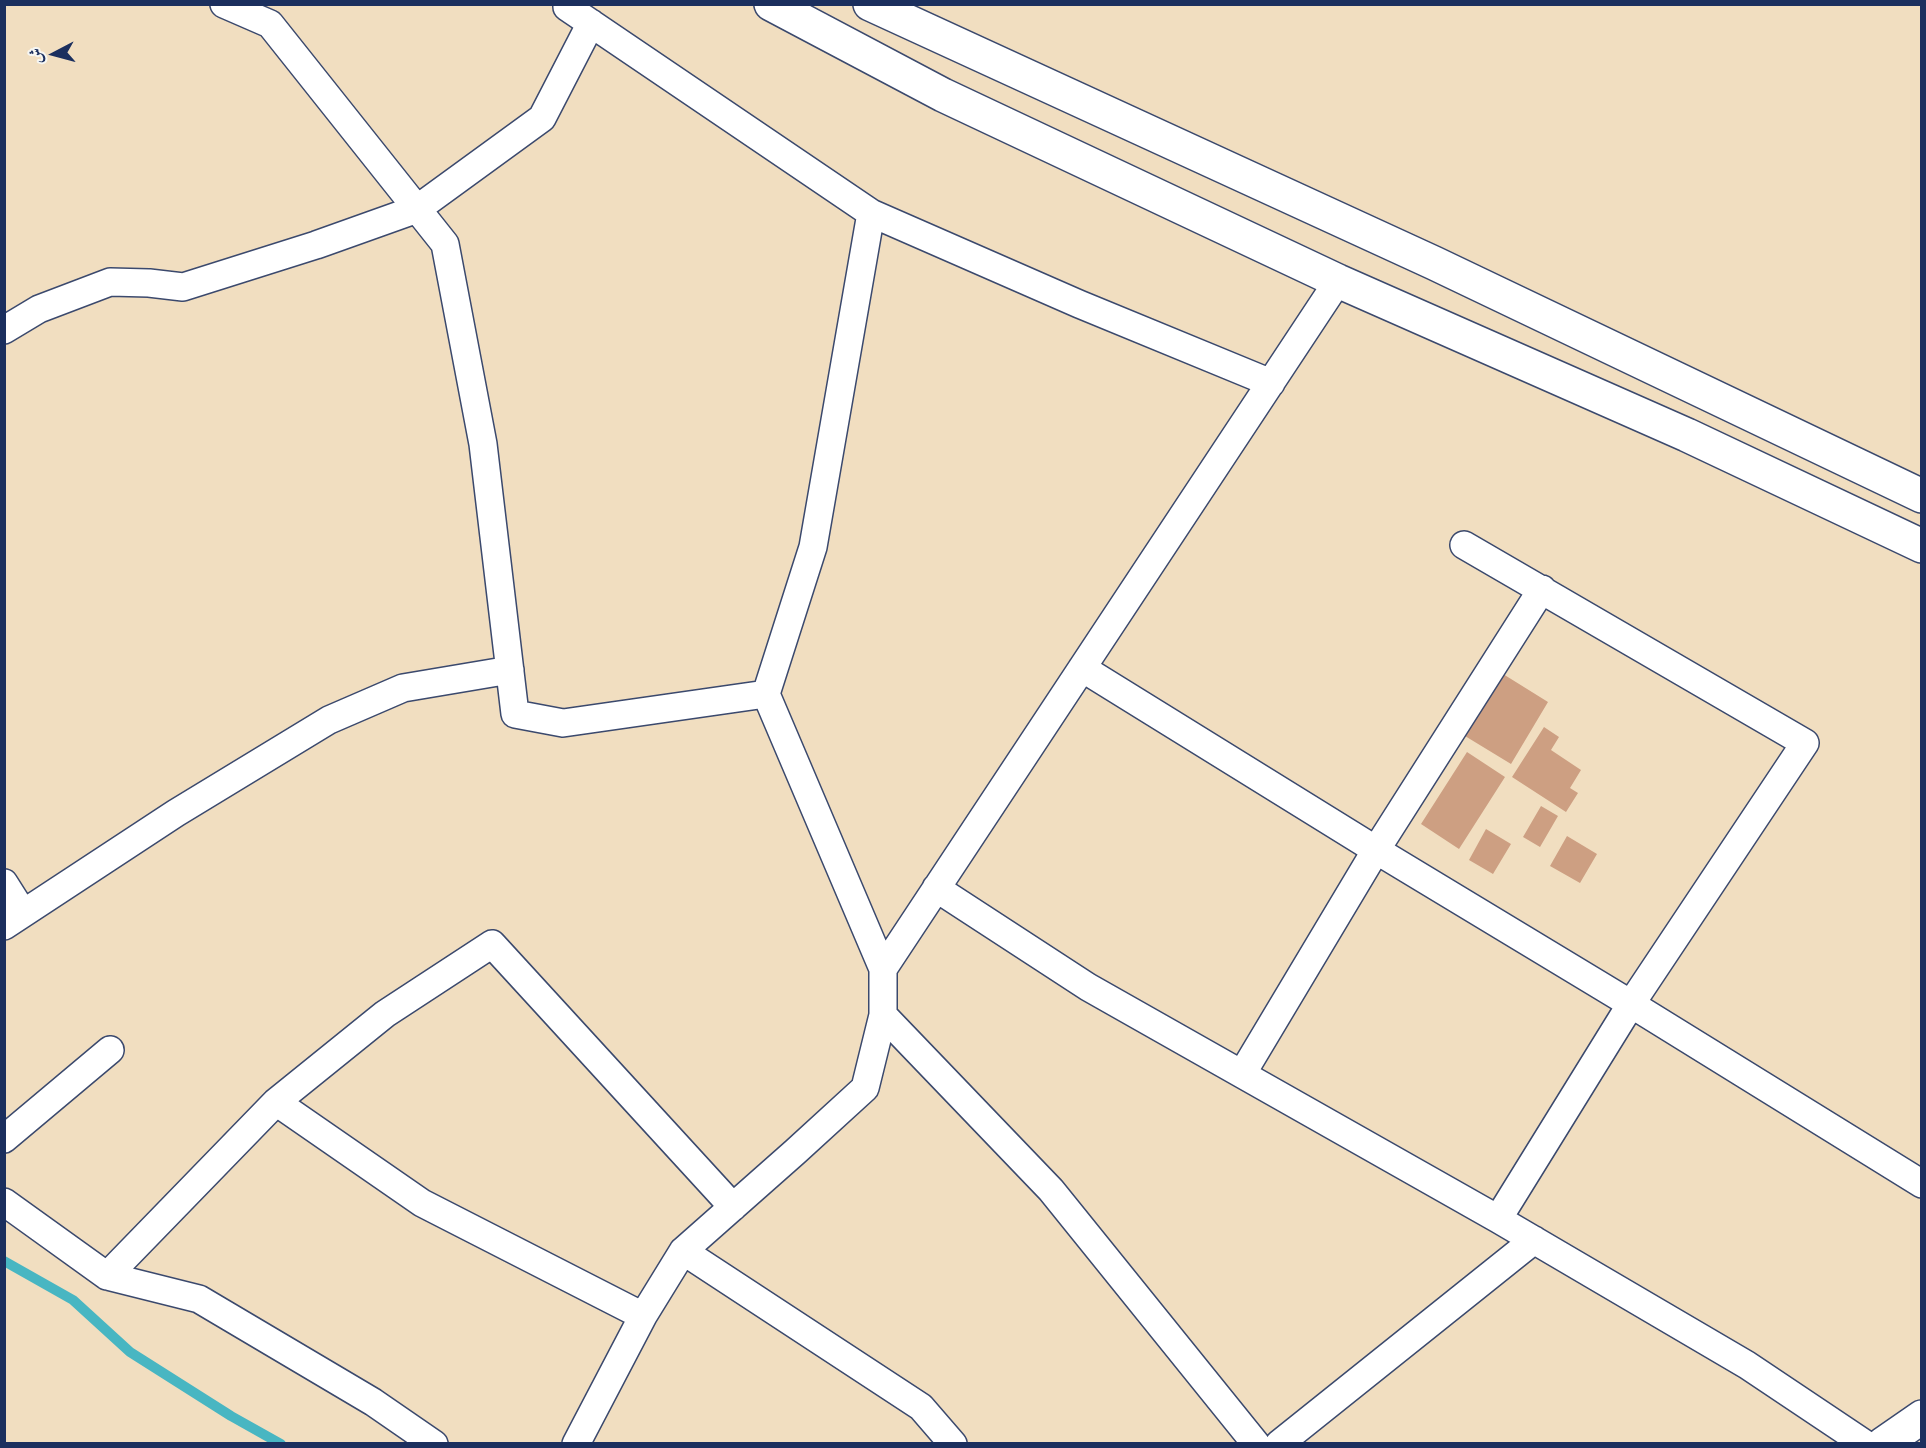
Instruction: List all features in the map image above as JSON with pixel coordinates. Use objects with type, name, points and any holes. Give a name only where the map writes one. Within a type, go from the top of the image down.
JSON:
[{"type":"main road","points":[[771,4],[925,86],[1338,281],[1687,435],[1922,546]]},
{"type":"main road","points":[[860,51],[876,8],[1434,263],[1922,496]]},
{"type":"main road","points":[[925,86],[946,39]]},
{"type":"main road","points":[[1883,1443],[1922,1417]]},
{"type":"street","points":[[224,4],[270,24],[445,244],[483,444],[515,714],[563,723],[766,694]]},
{"type":"street","points":[[567,4],[567,7],[871,213],[1079,304],[1271,383]]},
{"type":"street","points":[[4,330],[39,309],[110,282],[183,287],[316,245],[417,209],[542,118],[591,23]]},
{"type":"street","points":[[576,1443],[643,1316],[682,1251],[864,1088],[883,1015],[883,969],[766,694],[813,547],[871,213]]},
{"type":"street","points":[[883,969],[1338,281]]},
{"type":"street","points":[[1464,544],[1805,743],[1631,1004],[1498,1219]]},
{"type":"street","points":[[1242,1074],[1376,850],[1542,589]]},
{"type":"street","points":[[1082,668],[1922,1184]]},
{"type":"street","points":[[4,883],[14,919],[176,813],[329,720],[404,688],[510,670]]},
{"type":"street","points":[[936,888],[1088,987],[1498,1219],[1747,1365],[1864,1443]]},
{"type":"street","points":[[107,1276],[276,1102],[385,1014],[492,944],[733,1207]]},
{"type":"street","points":[[883,1015],[1051,1190],[1256,1443]]},
{"type":"street","points":[[4,1139],[110,1050]]},
{"type":"street","points":[[276,1102],[422,1203],[643,1316]]},
{"type":"street","points":[[4,1202],[107,1276],[199,1299],[373,1402],[434,1443]]},
{"type":"street","points":[[1279,1443],[1534,1240]]},
{"type":"street","points":[[682,1251],[921,1407],[953,1443]]},
{"type":"building","points":[[1503,674],[1548,702],[1511,764],[1465,736]]},
{"type":"building","points":[[1544,727],[1559,737],[1551,750],[1581,770],[1570,788],[1578,793],[1566,812],[1512,777]]},
{"type":"building","points":[[1467,752],[1505,777],[1459,849],[1421,824]]},
{"type":"building","points":[[1541,806],[1558,816],[1540,847],[1523,837]]},
{"type":"building","points":[[1486,829],[1511,844],[1493,874],[1469,860]]},
{"type":"building","points":[[1567,836],[1597,854],[1580,883],[1550,866]]},
{"type":"waterway","points":[[4,1261],[73,1300],[130,1352],[231,1416],[281,1444]]}]
